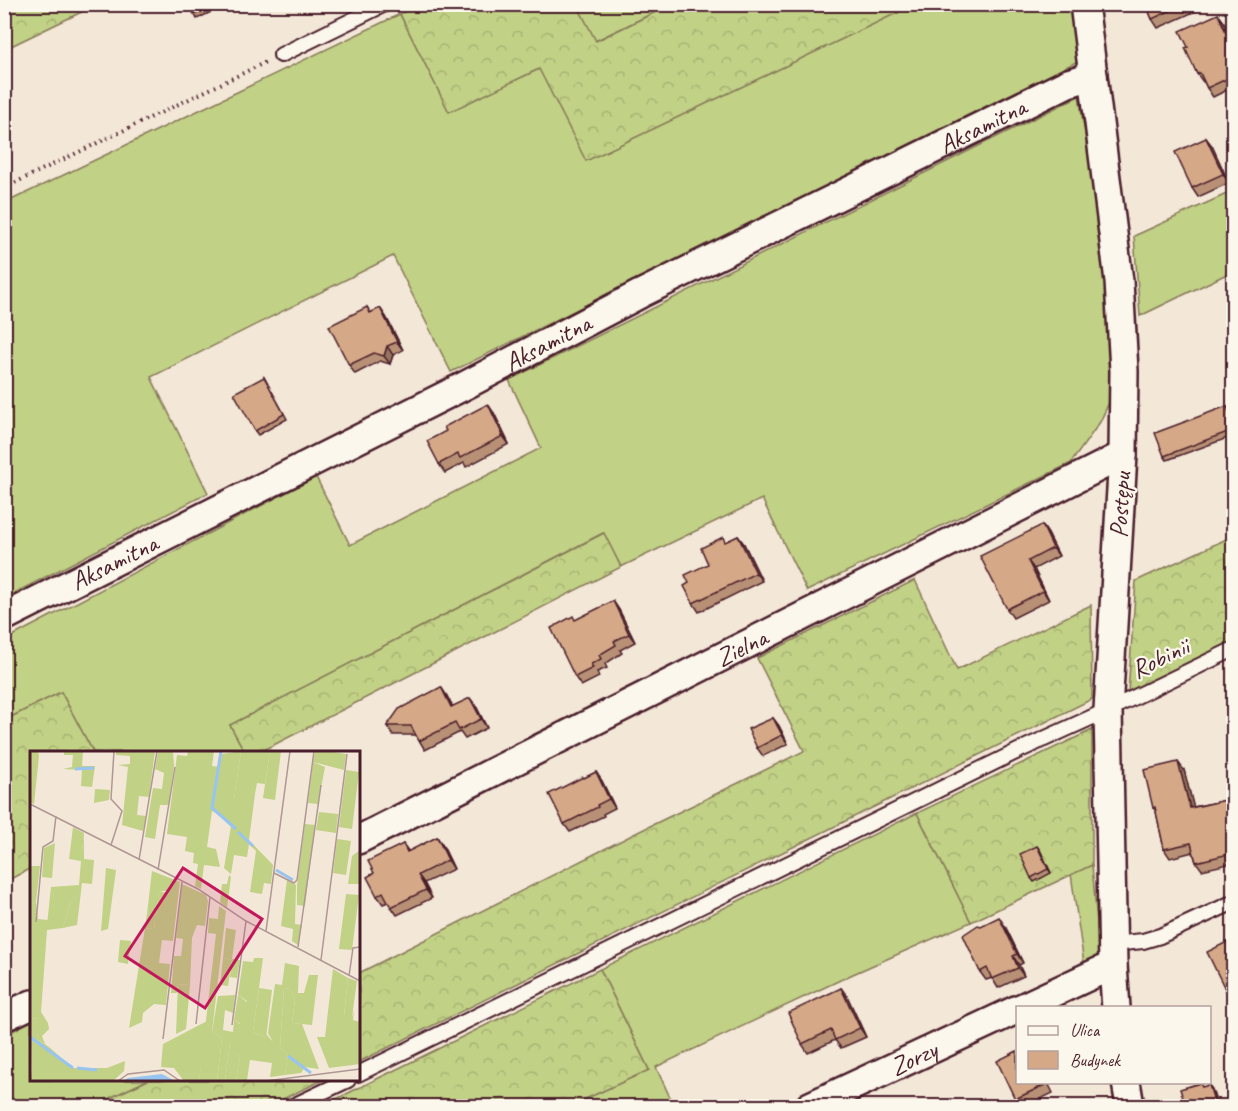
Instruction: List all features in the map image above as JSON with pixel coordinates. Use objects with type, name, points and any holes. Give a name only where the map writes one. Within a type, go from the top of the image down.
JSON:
[{"type":"street","name":"Postępu","points":[[1084,4],[1119,281],[1124,371],[1123,455],[1108,710],[1116,1006]]},
{"type":"street","name":"Aksamitna","points":[[4,617],[462,387],[640,294],[1068,83],[1093,76]]},
{"type":"street","name":"Zielna","points":[[360,839],[1123,455]]},
{"type":"street","name":"Zorzy","points":[[1022,1006],[1113,954]]},
{"type":"street","points":[[4,1017],[30,1005]]},
{"type":"street","name":"Zorzy","points":[[810,1107],[1016,1009]]},
{"type":"street","points":[[1126,1084],[1130,1107]]},
{"type":"lane","points":[[281,55],[385,4]]},
{"type":"lane","name":"Robinii","points":[[360,1073],[1022,749],[1233,649]]},
{"type":"lane","points":[[1113,954],[1160,936],[1233,902]]},
{"type":"lane","points":[[293,1107],[346,1081]]},
{"type":"path","points":[[4,188],[281,55]]},
{"type":"green space","points":[[5,4],[96,4],[96,5],[5,49]]},
{"type":"green space","points":[[898,4],[899,12],[586,161],[539,69],[449,112],[400,14],[419,5],[577,5],[596,41],[670,5]]},
{"type":"green space","points":[[577,5],[670,5],[595,41]]},
{"type":"green space","points":[[898,5],[1071,5],[1076,62],[451,372],[393,256],[151,377],[208,493],[5,598],[5,203],[400,14],[449,111],[539,69],[898,13]]},
{"type":"green space","points":[[1079,96],[1104,254],[1111,398],[1100,422],[1071,463],[807,591],[762,499],[621,567],[603,533],[230,725],[244,751],[92,751],[61,692],[5,720],[5,640],[316,477],[350,545],[541,448],[509,380]]},
{"type":"green space","points":[[1233,191],[1233,271],[1140,316],[1134,236]]},
{"type":"green space","points":[[604,533],[621,567],[262,751],[244,751],[230,725]]},
{"type":"green space","points":[[1233,536],[1233,642],[1128,692],[1136,581]]},
{"type":"green space","points":[[915,580],[957,670],[1091,605],[1092,699],[360,1062],[360,972],[804,751],[757,658]]},
{"type":"green space","points":[[61,692],[92,751],[30,751],[30,869],[5,882],[5,720]]},
{"type":"green space","points":[[1092,730],[1092,865],[971,922],[917,813]]},
{"type":"green space","points":[[917,813],[971,922],[853,974],[656,1067],[674,1106],[570,1106],[649,1070],[600,969]]},
{"type":"green space","points":[[1092,865],[1100,957],[1084,964],[1071,874]]},
{"type":"green space","points":[[600,969],[649,1070],[570,1106],[322,1106]]},
{"type":"green space","points":[[30,1022],[30,1081],[146,1081],[93,1106],[5,1106],[5,1035]]},
{"type":"green space","points":[[146,1081],[321,1081],[268,1106],[93,1106]]},
{"type":"building","points":[[189,4],[215,4],[194,14]]},
{"type":"building","points":[[1146,4],[1185,4],[1152,19]]},
{"type":"building","points":[[1218,14],[1233,48],[1233,76],[1207,88],[1200,73],[1197,74],[1180,31]]},
{"type":"building","points":[[1206,138],[1223,174],[1192,188],[1175,152]]},
{"type":"building","points":[[367,307],[370,313],[380,308],[397,342],[387,346],[384,356],[374,353],[349,365],[329,326]]},
{"type":"building","points":[[264,377],[284,414],[255,431],[234,393]]},
{"type":"building","points":[[488,404],[503,436],[460,458],[458,454],[439,464],[427,441],[446,431],[444,427]]},
{"type":"building","points":[[1227,406],[1233,430],[1164,456],[1155,433]]},
{"type":"building","points":[[1042,525],[1053,548],[1028,561],[1043,591],[1007,609],[980,556]]},
{"type":"building","points":[[738,536],[756,573],[693,603],[684,586],[689,583],[685,575],[708,564],[701,548],[723,537],[725,542]]},
{"type":"building","points":[[613,601],[629,634],[614,641],[616,645],[599,655],[601,659],[591,664],[593,668],[575,677],[551,628],[573,616],[575,620]]},
{"type":"building","points":[[441,687],[451,707],[470,698],[481,719],[459,730],[455,723],[419,741],[411,726],[387,726],[399,709]]},
{"type":"building","points":[[773,718],[782,735],[757,748],[748,729]]},
{"type":"building","points":[[1178,762],[1190,808],[1226,800],[1233,834],[1233,853],[1196,862],[1191,843],[1164,849],[1144,770]]},
{"type":"building","points":[[596,772],[609,799],[564,824],[549,794]]},
{"type":"building","points":[[437,837],[448,860],[418,875],[426,890],[391,907],[383,892],[377,896],[367,877],[374,873],[368,861],[403,844],[407,852]]},
{"type":"building","points":[[1037,846],[1048,869],[1031,878],[1020,854]]},
{"type":"building","points":[[999,917],[1017,954],[1013,956],[1018,968],[992,979],[987,968],[980,972],[963,935],[978,925],[981,926]]},
{"type":"building","points":[[1233,939],[1233,999],[1231,1001],[1207,952]]},
{"type":"building","points":[[841,988],[860,1028],[835,1040],[831,1030],[802,1044],[788,1013]]},
{"type":"building","points":[[1016,1052],[1016,1084],[1047,1084],[1015,1099],[997,1061]]},
{"type":"building","points":[[1197,1084],[1200,1084],[1202,1087],[1209,1085],[1216,1107],[1186,1107],[1180,1089]]}]
